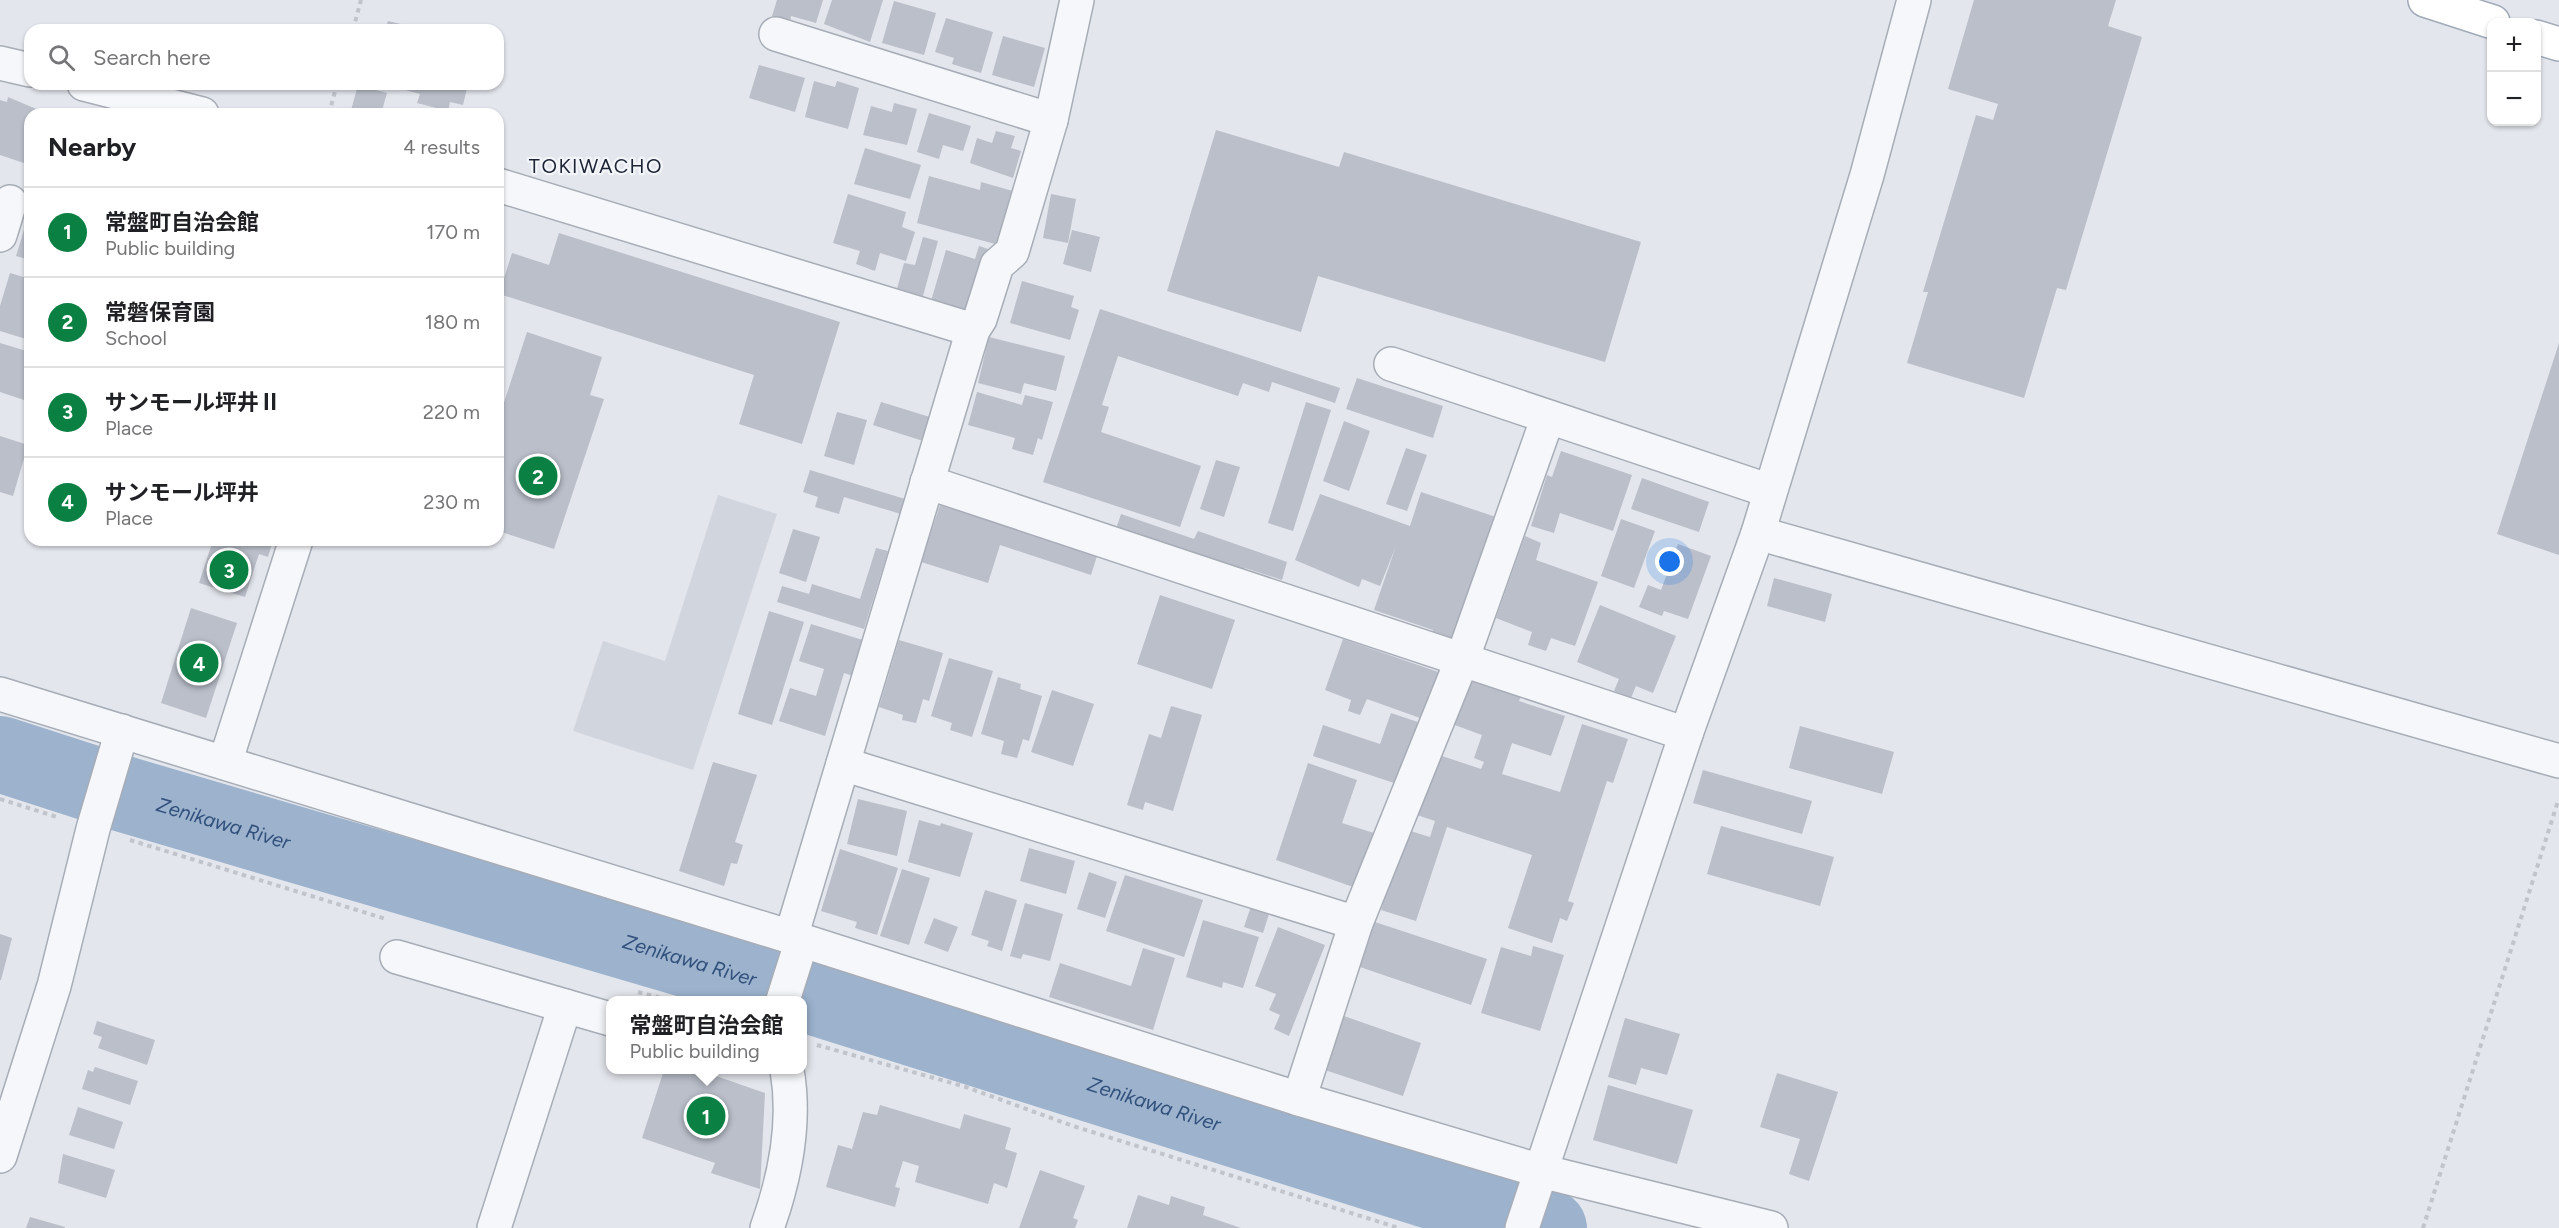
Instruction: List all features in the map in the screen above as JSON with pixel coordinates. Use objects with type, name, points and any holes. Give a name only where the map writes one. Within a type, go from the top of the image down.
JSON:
[{"type":"main road","points":[[2425,0],[2487,20]]},
{"type":"main road","points":[[2541,39],[2559,44]]},
{"type":"street","points":[[784,996],[843,764],[973,330],[980,319],[998,265],[1012,252],[1051,120],[1077,0]]},
{"type":"street","points":[[1522,1228],[1686,734],[1758,533],[1867,175],[1914,0]]},
{"type":"street","points":[[776,34],[1051,120]]},
{"type":"street","points":[[0,63],[24,69]]},
{"type":"street","points":[[100,90],[147,107]]},
{"type":"street","points":[[504,187],[973,330]]},
{"type":"street","points":[[0,235],[10,202]]},
{"type":"street","points":[[1391,364],[1770,491]]},
{"type":"street","points":[[1299,1099],[1356,923],[1462,660],[1548,417]]},
{"type":"street","points":[[927,482],[1686,734]]},
{"type":"street","points":[[1758,533],[2559,761]]},
{"type":"street","points":[[225,764],[294,546]]},
{"type":"street","points":[[0,694],[119,744],[225,764],[797,945],[1299,1099],[1538,1177],[1770,1228]]},
{"type":"street","points":[[0,1156],[54,986],[94,824],[119,744]]},
{"type":"street","points":[[843,764],[1356,923]]},
{"type":"street","points":[[397,957],[606,1018]]},
{"type":"street","points":[[494,1228],[565,1006]]},
{"type":"street","points":[[766,1228],[775,1205],[786,1153],[792,1101],[786,1074]]},
{"type":"path","points":[[355,24],[361,0]]},
{"type":"path","points":[[331,108],[335,90]]},
{"type":"path","points":[[0,799],[94,824],[396,922]]},
{"type":"path","points":[[2423,1228],[2559,801]]},
{"type":"path","points":[[635,991],[654,996]]},
{"type":"path","points":[[813,1044],[966,1087],[1073,1126],[1399,1228]]},
{"type":"shaded area","points":[[718,495],[777,514],[693,770],[573,731],[603,641],[665,661]]},
{"type":"building","points":[[777,0],[823,0],[816,23],[791,16],[790,22],[772,16]]},
{"type":"building","points":[[832,0],[883,0],[870,42],[824,24]]},
{"type":"building","points":[[1974,0],[2116,0],[2108,26],[2142,37],[2066,290],[2057,288],[2024,398],[1907,363],[1928,292],[1923,292],[1976,115],[1993,120],[1998,104],[1948,89]]},
{"type":"building","points":[[894,1],[936,13],[924,55],[882,43]]},
{"type":"building","points":[[946,18],[993,32],[981,73],[952,64],[954,58],[935,52]]},
{"type":"building","points":[[1003,36],[1045,48],[1034,87],[992,75]]},
{"type":"building","points":[[759,65],[805,78],[795,112],[749,98]]},
{"type":"building","points":[[814,81],[835,87],[837,81],[859,88],[848,129],[805,117]]},
{"type":"building","points":[[357,90],[376,90],[387,93],[383,108],[352,108]]},
{"type":"building","points":[[406,90],[467,90],[463,105],[450,102],[449,108],[436,108],[417,103],[420,94]]},
{"type":"building","points":[[8,97],[34,108],[24,108],[24,163],[0,155],[0,100],[7,102]]},
{"type":"building","points":[[894,103],[917,109],[907,145],[863,135],[871,106],[892,112]]},
{"type":"building","points":[[929,113],[971,126],[963,151],[943,145],[939,159],[917,152]]},
{"type":"building","points":[[1216,130],[1339,167],[1344,152],[1641,242],[1605,362],[1318,276],[1301,332],[1167,291]]},
{"type":"building","points":[[996,131],[1015,136],[1011,148],[1021,151],[1013,178],[970,163],[977,138],[992,143]]},
{"type":"building","points":[[865,148],[921,165],[910,199],[854,184]]},
{"type":"building","points":[[929,176],[980,190],[981,182],[1013,191],[999,245],[917,223]]},
{"type":"building","points":[[848,194],[906,212],[902,227],[915,232],[906,261],[880,253],[875,271],[856,264],[860,251],[833,243]]},
{"type":"building","points":[[1051,194],[1076,199],[1068,243],[1043,238]]},
{"type":"building","points":[[24,230],[24,258],[16,256]]},
{"type":"building","points":[[1072,230],[1100,237],[1091,272],[1063,264]]},
{"type":"building","points":[[559,233],[840,322],[802,444],[739,424],[754,375],[504,296],[504,278],[512,253],[549,265]]},
{"type":"building","points":[[923,237],[938,241],[923,296],[897,289],[904,263],[915,265]]},
{"type":"building","points":[[979,246],[991,250],[971,313],[931,301],[946,250],[975,259]]},
{"type":"building","points":[[10,273],[24,277],[24,338],[0,331],[0,306]]},
{"type":"building","points":[[1022,281],[1074,296],[1071,307],[1079,310],[1070,340],[1010,323]]},
{"type":"building","points":[[1100,309],[1340,388],[1335,403],[1272,382],[1269,392],[1243,383],[1238,396],[1118,356],[1102,405],[1109,407],[1101,432],[1201,466],[1180,527],[1043,482]]},
{"type":"building","points":[[527,332],[602,357],[590,395],[604,399],[554,549],[504,533],[504,403]]},
{"type":"building","points":[[989,337],[1065,356],[1056,391],[1024,383],[1021,394],[978,383]]},
{"type":"building","points":[[0,343],[24,350],[24,400],[0,392]]},
{"type":"building","points":[[2559,343],[2559,555],[2497,534]]},
{"type":"building","points":[[1357,378],[1443,406],[1433,438],[1346,409]]},
{"type":"building","points":[[977,392],[1022,405],[1025,395],[1053,402],[1042,440],[1038,438],[1033,455],[1012,449],[1015,438],[968,425]]},
{"type":"building","points":[[881,402],[930,417],[923,441],[873,425]]},
{"type":"building","points":[[1306,402],[1331,410],[1293,531],[1268,523]]},
{"type":"building","points":[[837,412],[867,420],[854,465],[824,456]]},
{"type":"building","points":[[1344,421],[1370,431],[1349,491],[1323,481]]},
{"type":"building","points":[[0,436],[24,444],[24,459],[13,496],[0,492]]},
{"type":"building","points":[[1406,448],[1427,455],[1407,511],[1386,504]]},
{"type":"building","points":[[1561,451],[1632,475],[1613,531],[1560,513],[1554,533],[1531,526],[1547,475],[1552,477]]},
{"type":"building","points":[[1216,460],[1240,467],[1224,517],[1200,509]]},
{"type":"building","points":[[810,470],[905,499],[901,514],[844,497],[839,514],[815,507],[818,497],[803,492]]},
{"type":"building","points":[[1642,478],[1709,502],[1699,532],[1631,509]]},
{"type":"building","points":[[1421,492],[1496,517],[1453,642],[1431,635],[1433,630],[1374,610],[1396,546],[1380,586],[1362,579],[1359,587],[1295,560],[1320,494],[1410,526]]},
{"type":"building","points":[[940,505],[1097,556],[1091,575],[1000,545],[988,583],[921,562]]},
{"type":"building","points":[[1121,514],[1194,539],[1198,531],[1287,562],[1282,580],[1245,568],[1242,573],[1116,529]]},
{"type":"building","points":[[1621,519],[1655,531],[1634,588],[1601,576]]},
{"type":"building","points":[[793,529],[820,537],[806,582],[779,573]]},
{"type":"building","points":[[1525,536],[1541,543],[1536,560],[1598,582],[1575,646],[1551,638],[1546,651],[1528,645],[1532,632],[1496,618]]},
{"type":"building","points":[[1678,544],[1711,556],[1688,619],[1664,611],[1662,616],[1639,607],[1648,585],[1661,590]]},
{"type":"building","points":[[211,546],[271,546],[268,557],[259,554],[245,597],[199,583]]},
{"type":"building","points":[[876,548],[888,551],[864,629],[777,602],[782,586],[809,594],[812,584],[860,599]]},
{"type":"building","points":[[1774,578],[1832,594],[1825,622],[1767,606]]},
{"type":"building","points":[[1160,595],[1235,620],[1212,689],[1137,664]]},
{"type":"building","points":[[1600,605],[1676,636],[1653,693],[1636,686],[1631,698],[1614,691],[1619,679],[1577,662]]},
{"type":"building","points":[[191,608],[237,623],[206,718],[161,703]]},
{"type":"building","points":[[769,611],[804,622],[772,725],[738,714]]},
{"type":"building","points":[[811,624],[866,641],[856,677],[844,673],[825,736],[779,721],[790,688],[816,696],[824,669],[799,661]]},
{"type":"building","points":[[1343,639],[1450,676],[1434,723],[1367,699],[1360,715],[1348,711],[1351,700],[1325,690]]},
{"type":"building","points":[[899,640],[943,653],[929,701],[923,699],[916,723],[902,720],[903,715],[879,707]]},
{"type":"building","points":[[949,658],[993,671],[972,737],[950,730],[952,723],[931,716]]},
{"type":"building","points":[[1468,676],[1522,694],[1519,701],[1565,716],[1551,756],[1512,743],[1502,774],[1560,792],[1582,724],[1628,739],[1613,783],[1607,781],[1568,901],[1574,903],[1567,921],[1560,918],[1552,943],[1508,928],[1532,855],[1447,827],[1416,921],[1381,910],[1407,830],[1430,837],[1435,821],[1411,813],[1433,753],[1481,769],[1484,762],[1474,758],[1482,735],[1452,724]]},
{"type":"building","points":[[998,677],[1021,684],[1020,689],[1042,696],[1029,741],[1023,739],[1017,758],[1001,754],[1004,741],[981,734]]},
{"type":"building","points":[[1052,690],[1094,704],[1073,766],[1031,752]]},
{"type":"building","points":[[1171,706],[1202,715],[1173,811],[1145,802],[1143,810],[1127,805],[1149,734],[1161,738]]},
{"type":"building","points":[[1391,713],[1427,725],[1406,787],[1313,756],[1323,725],[1380,744]]},
{"type":"building","points":[[1800,726],[1894,752],[1882,794],[1789,768]]},
{"type":"building","points":[[713,762],[757,775],[735,842],[743,845],[737,864],[731,863],[724,886],[679,871]]},
{"type":"building","points":[[1308,763],[1357,780],[1342,823],[1377,834],[1359,889],[1276,860]]},
{"type":"building","points":[[1703,770],[1812,801],[1802,834],[1693,803]]},
{"type":"building","points":[[858,799],[907,811],[897,856],[847,844]]},
{"type":"building","points":[[919,820],[940,826],[941,823],[973,833],[960,877],[908,862]]},
{"type":"building","points":[[1721,826],[1834,857],[1820,906],[1707,874]]},
{"type":"building","points":[[1029,848],[1075,861],[1066,894],[1020,881]]},
{"type":"building","points":[[840,849],[898,868],[877,935],[855,928],[857,922],[821,911]]},
{"type":"building","points":[[902,869],[930,878],[909,945],[880,936]]},
{"type":"building","points":[[1089,872],[1117,882],[1105,918],[1077,909]]},
{"type":"building","points":[[1125,875],[1203,900],[1184,957],[1106,931]]},
{"type":"building","points":[[985,890],[1017,900],[1002,951],[987,946],[989,941],[971,935]]},
{"type":"building","points":[[1025,903],[1063,914],[1050,961],[1023,954],[1021,959],[1010,956]]},
{"type":"building","points":[[1251,906],[1270,911],[1263,933],[1244,927]]},
{"type":"building","points":[[934,918],[958,927],[948,952],[924,943]]},
{"type":"building","points":[[1203,920],[1259,937],[1243,988],[1223,982],[1222,988],[1186,977]]},
{"type":"building","points":[[1375,922],[1487,959],[1471,1005],[1360,967]]},
{"type":"building","points":[[1278,927],[1325,945],[1289,1036],[1274,1029],[1280,1015],[1269,1010],[1276,994],[1255,986]]},
{"type":"building","points":[[0,934],[12,938],[1,980],[0,980]]},
{"type":"building","points":[[1533,946],[1564,955],[1540,1031],[1481,1013],[1501,947],[1531,956]]},
{"type":"building","points":[[1143,948],[1175,958],[1153,1030],[1049,997],[1060,963],[1131,986]]},
{"type":"building","points":[[1344,1016],[1421,1043],[1403,1096],[1325,1070]]},
{"type":"building","points":[[1625,1018],[1680,1034],[1667,1075],[1641,1068],[1636,1085],[1608,1077]]},
{"type":"building","points":[[97,1021],[155,1040],[147,1065],[98,1048],[102,1037],[93,1034]]},
{"type":"building","points":[[95,1067],[138,1081],[130,1105],[82,1089],[88,1070],[93,1072]]},
{"type":"building","points":[[1777,1073],[1838,1092],[1809,1181],[1789,1174],[1800,1139],[1760,1127]]},
{"type":"building","points":[[663,1074],[710,1074],[765,1093],[760,1189],[711,1173],[715,1163],[642,1138]]},
{"type":"building","points":[[1608,1085],[1693,1110],[1677,1164],[1593,1140]]},
{"type":"building","points":[[880,1105],[960,1129],[964,1114],[1011,1128],[1005,1149],[1017,1153],[1007,1188],[994,1183],[988,1204],[915,1182],[919,1166],[903,1161],[895,1187],[900,1188],[895,1207],[826,1187],[838,1145],[852,1149],[863,1112],[877,1115]]},
{"type":"building","points":[[78,1107],[123,1122],[114,1149],[69,1135]]},
{"type":"building","points":[[63,1154],[115,1170],[106,1198],[58,1183]]},
{"type":"building","points":[[1040,1170],[1085,1186],[1073,1218],[1078,1220],[1075,1228],[1019,1228]]},
{"type":"building","points":[[1138,1195],[1169,1205],[1171,1196],[1205,1207],[1203,1215],[1241,1228],[1127,1228]]},
{"type":"building","points":[[30,1217],[65,1227],[65,1228],[26,1228]]},
{"type":"waterway","name":"Zenikawa River","points":[[0,754],[127,795],[798,992],[1549,1228]]},
{"type":"place","name":"常磐保育園","points":[[538,476]]},
{"type":"place","name":"サンモール坪井Ⅱ","points":[[229,570]]},
{"type":"place","name":"サンモール坪井","points":[[199,663]]},
{"type":"place","name":"常盤町自治会館","points":[[706,1116]]},
{"type":"district","name":"TOKIWACHO","points":[[596,166]]}]
